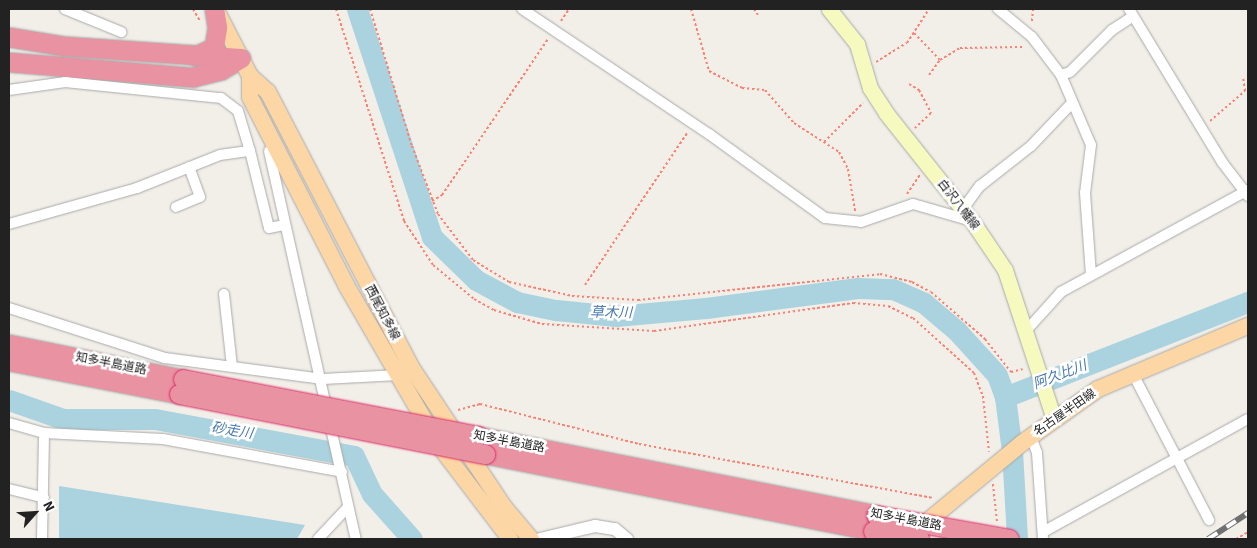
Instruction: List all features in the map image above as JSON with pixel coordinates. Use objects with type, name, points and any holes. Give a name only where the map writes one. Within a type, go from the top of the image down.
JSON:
[{"type":"highway","points":[[191,57],[214,47],[218,27],[215,9]]},
{"type":"highway","points":[[9,36],[65,46],[191,57],[241,58]]},
{"type":"highway","points":[[9,62],[193,77],[221,70],[241,58]]},
{"type":"highway","points":[[9,334],[27,338],[38,350]]},
{"type":"highway","name":"知多半島道路","points":[[9,344],[181,386],[485,454],[875,523],[1003,535]]},
{"type":"highway","name":"知多半島道路","points":[[9,361],[126,384],[181,386],[478,436],[875,523],[920,539]]},
{"type":"highway","points":[[9,374],[88,386],[126,384]]},
{"type":"main road","name":"西尾知多線","points":[[215,9],[250,76],[268,92],[411,367],[504,508],[531,539]]},
{"type":"main road","name":"白沢八幡線","points":[[829,9],[852,36],[874,96],[967,215],[1005,270],[1042,390],[1054,419]]},
{"type":"main road","name":"西尾知多線","points":[[250,76],[250,97],[346,285],[440,447],[510,539]]},
{"type":"main road","name":"名古屋半田線","points":[[906,539],[1054,419],[1132,372],[1248,326]]},
{"type":"street","points":[[65,9],[121,32]]},
{"type":"street","points":[[522,9],[693,124],[816,213],[834,220],[856,222],[881,217],[897,207],[913,204],[967,215],[980,186],[1031,146],[1071,104]]},
{"type":"street","points":[[998,9],[1036,44],[1061,75],[1071,104],[1090,137],[1092,154],[1085,193],[1091,275]]},
{"type":"street","points":[[1025,332],[1061,292],[1247,193],[1202,127],[1131,13],[1070,72],[1061,75]]},
{"type":"street","points":[[9,90],[64,82],[221,98],[238,111],[269,228],[284,224]]},
{"type":"street","points":[[9,224],[137,188],[220,155],[250,151]]},
{"type":"street","points":[[269,152],[284,224],[323,378],[335,447],[356,539]]},
{"type":"street","points":[[176,207],[200,196],[189,167]]},
{"type":"street","points":[[224,294],[232,367]]},
{"type":"street","points":[[9,308],[164,358],[323,378],[399,375]]},
{"type":"street","points":[[1132,372],[1209,520]]},
{"type":"street","points":[[1026,440],[1038,453],[1043,536],[1176,458],[1248,419]]},
{"type":"street","points":[[9,423],[44,433],[163,439],[341,468]]},
{"type":"street","points":[[42,539],[44,433]]},
{"type":"street","points":[[9,489],[44,498]]},
{"type":"street","points":[[320,538],[348,507]]},
{"type":"street","points":[[540,539],[595,526],[614,528],[627,539]]},
{"type":"path","points":[[336,9],[404,221],[433,264],[474,299],[494,310],[542,324],[654,331],[853,303],[900,310],[944,342],[980,384],[995,466],[1003,535]]},
{"type":"path","points":[[370,9],[432,200],[448,231],[473,260],[509,282],[531,289],[591,298],[638,300],[855,273],[880,274],[912,282],[930,292],[964,320],[1011,372],[1036,368]]},
{"type":"path","points":[[432,200],[442,195],[569,9]]},
{"type":"path","points":[[691,9],[709,70],[742,88],[765,90],[794,123],[839,152],[848,170],[856,222]]},
{"type":"path","points":[[754,9],[758,15]]},
{"type":"path","points":[[864,66],[886,60],[914,33],[920,18],[929,9]]},
{"type":"path","points":[[914,33],[940,60]]},
{"type":"path","points":[[929,75],[940,60],[960,48],[1000,50],[1036,44]]},
{"type":"path","points":[[1202,127],[1240,98],[1245,91],[1243,78]]},
{"type":"path","points":[[905,138],[931,113],[919,90],[909,84]]},
{"type":"path","points":[[824,142],[874,96]]},
{"type":"path","points":[[585,285],[693,124]]},
{"type":"path","points":[[897,207],[927,166]]},
{"type":"path","points":[[444,418],[480,404],[639,444],[931,496],[945,507]]},
{"type":"path","points":[[1236,539],[1248,532]]},
{"type":"water","points":[[59,486],[305,525],[297,539],[59,539]]},
{"type":"waterway","name":"草木川","points":[[357,9],[432,237],[476,280],[517,302],[556,310],[616,316],[706,308],[858,288],[893,289],[924,303],[957,331],[997,375],[1005,397],[1012,451],[1017,539]]},
{"type":"waterway","name":"阿久比川","points":[[1005,397],[1248,302]]},
{"type":"waterway","name":"砂走川","points":[[9,400],[63,419],[155,419],[354,456],[372,494],[412,539]]},
{"type":"railway","points":[[1208,539],[1248,513]]}]
